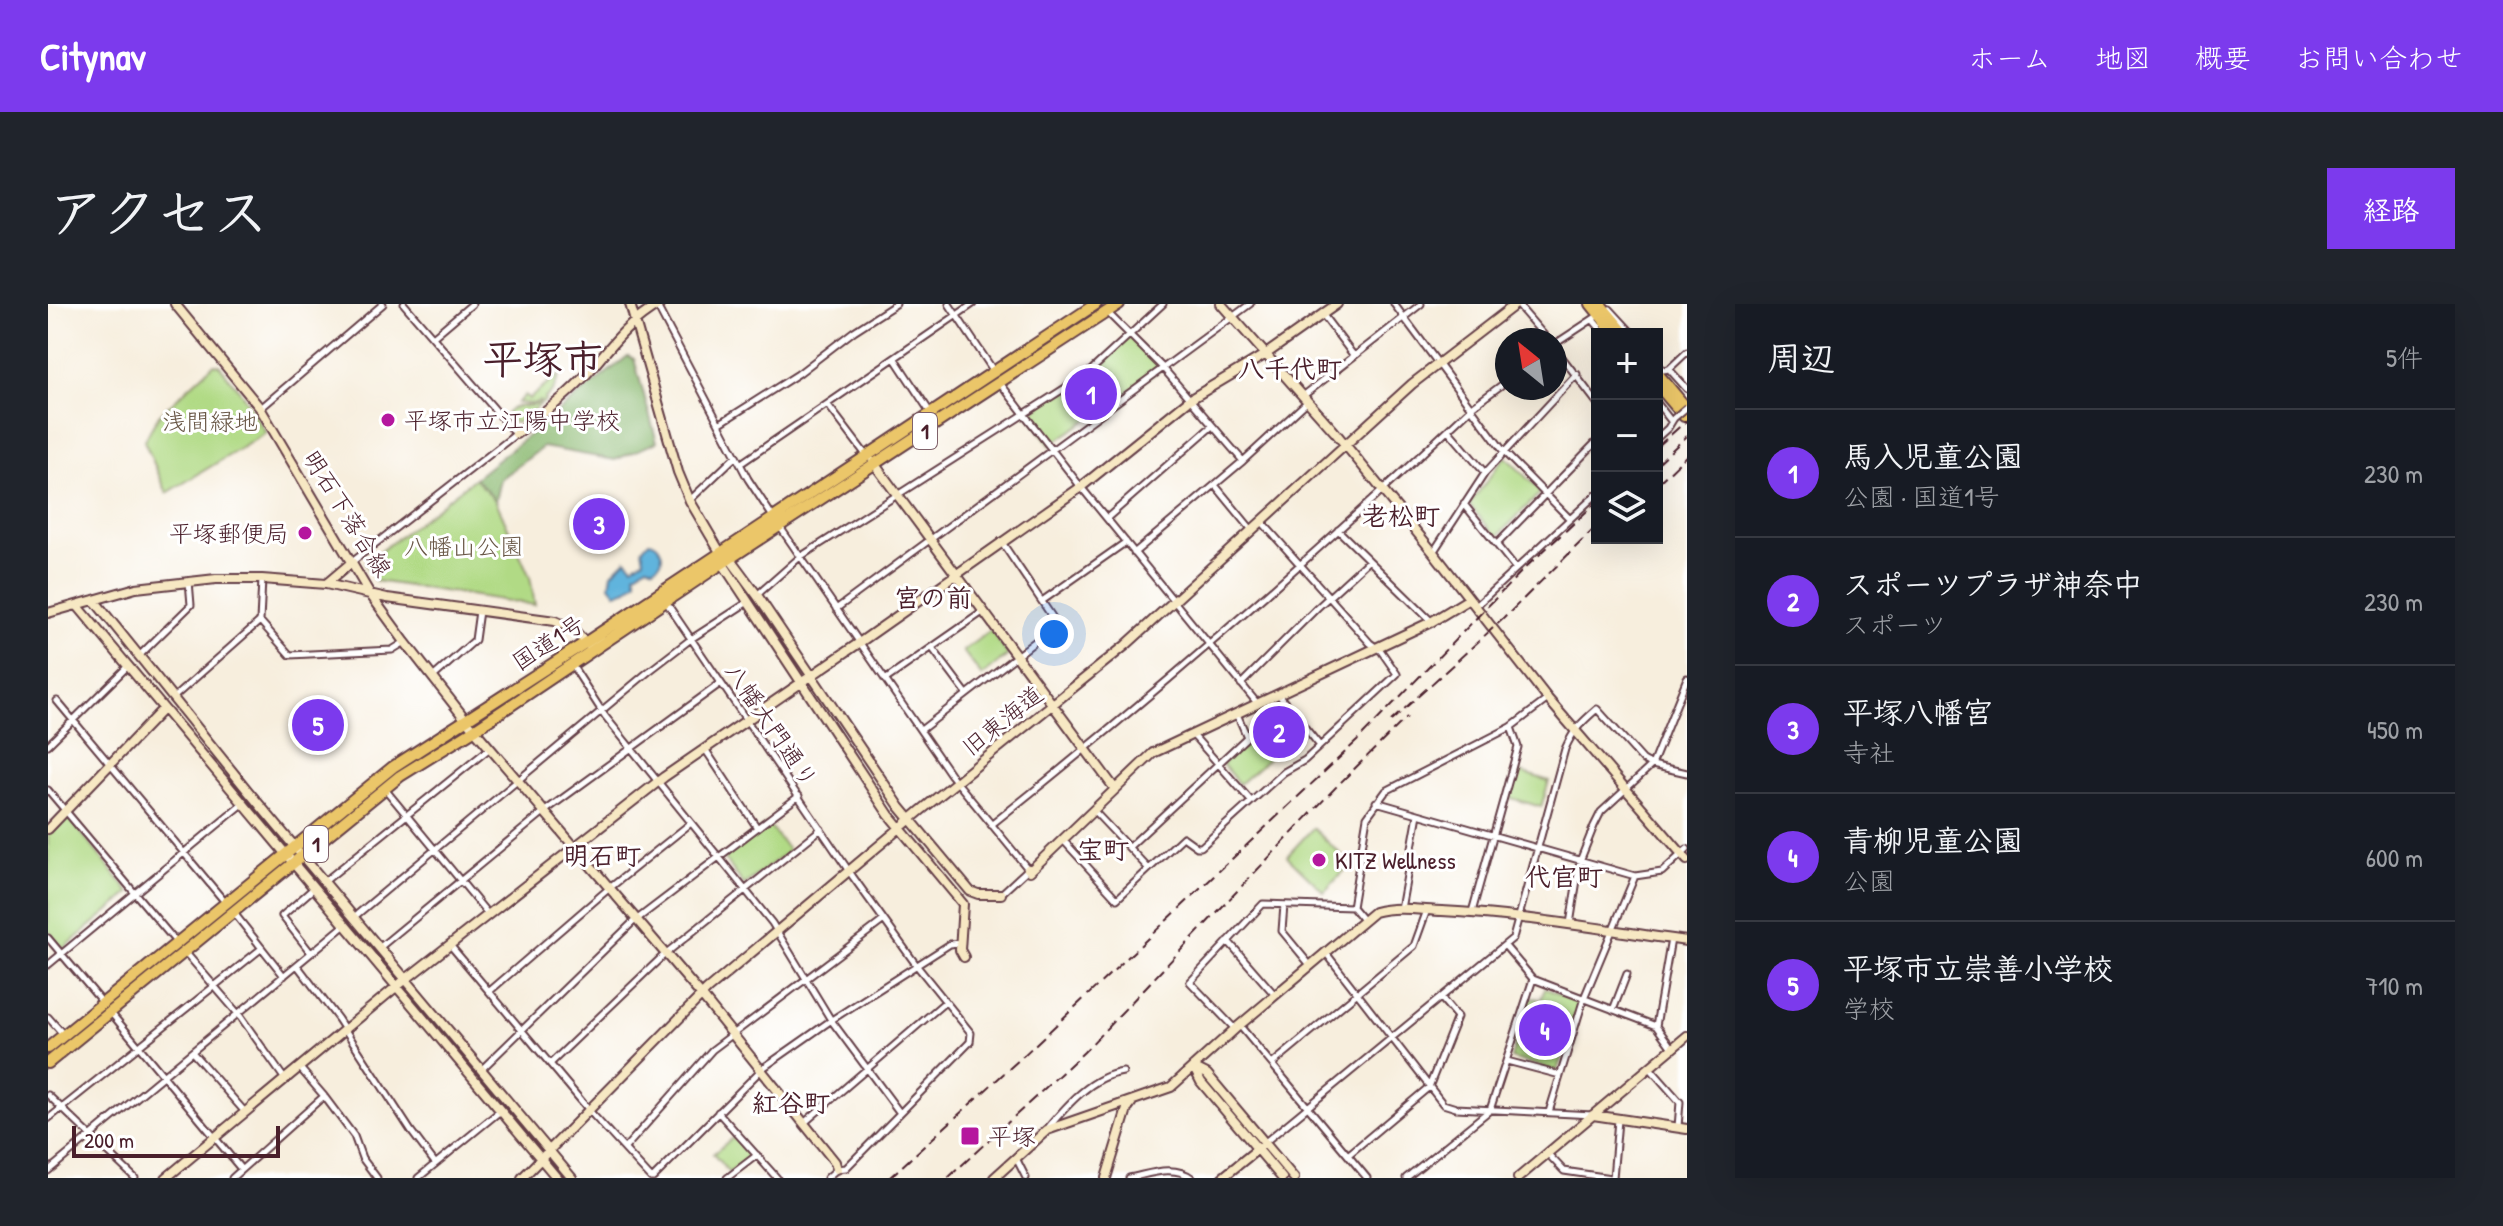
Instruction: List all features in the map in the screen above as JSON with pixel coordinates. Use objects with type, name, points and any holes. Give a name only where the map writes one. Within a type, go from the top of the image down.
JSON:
[{"type":"highway","name":"国道1号","points":[[48,1063],[107,1007],[180,947],[225,903],[400,776],[666,602],[866,455],[1096,304]]},
{"type":"highway","name":"国道1号","points":[[776,522],[875,464],[1119,304]]},
{"type":"highway","points":[[1591,304],[1619,328]]},
{"type":"highway","points":[[1663,384],[1680,414]]},
{"type":"highway","points":[[1663,392],[1680,414]]},
{"type":"highway","name":"国道1号","points":[[299,851],[393,767],[706,561],[725,558]]},
{"type":"highway","points":[[538,673],[551,671],[564,662],[572,665]]},
{"type":"highway","name":"国道1号","points":[[180,947],[233,912],[289,858]]},
{"type":"highway","name":"国道1号","points":[[48,1048],[107,1007]]},
{"type":"street","name":"明石下落合線","points":[[175,304],[260,408],[370,594],[561,622],[573,629],[585,643]]},
{"type":"street","points":[[260,408],[383,304]]},
{"type":"street","points":[[404,304],[516,434]]},
{"type":"street","points":[[433,337],[472,304]]},
{"type":"street","points":[[630,304],[678,472],[690,501],[748,602],[899,829],[963,904],[961,954],[964,957]]},
{"type":"street","points":[[719,424],[798,374],[854,331],[896,304]]},
{"type":"street","points":[[949,304],[999,382],[1257,703]]},
{"type":"street","points":[[740,464],[973,304]]},
{"type":"street","points":[[757,595],[800,557],[1087,374],[1163,304]]},
{"type":"street","points":[[1221,304],[1346,445],[1574,730],[1685,854],[1662,872],[1635,876],[1376,802]]},
{"type":"street","points":[[836,609],[1250,304]]},
{"type":"street","points":[[166,1178],[404,980],[658,781],[1081,487],[1189,400],[1266,354],[1337,304]]},
{"type":"street","points":[[1394,304],[1504,452],[1570,519]]},
{"type":"street","points":[[1134,553],[1243,461],[1306,398],[1354,356],[1421,304]]},
{"type":"street","points":[[1517,304],[1538,328]]},
{"type":"street","name":"旧東海道","points":[[522,1178],[701,995],[848,870],[1126,645],[1412,384],[1517,304]]},
{"type":"street","points":[[1567,337],[1618,304]]},
{"type":"street","points":[[326,584],[566,394],[610,344],[635,320],[658,305],[740,464],[776,522],[956,782],[1028,869]]},
{"type":"street","points":[[1106,311],[1163,368],[1243,461]]},
{"type":"street","points":[[1602,312],[1625,328]]},
{"type":"street","points":[[1322,314],[1354,356]]},
{"type":"street","points":[[1663,370],[1669,369],[1687,352]]},
{"type":"street","points":[[895,359],[930,412]]},
{"type":"street","points":[[1567,361],[1595,400]]},
{"type":"street","points":[[1669,369],[1687,389]]},
{"type":"street","points":[[1433,552],[1485,473],[1577,374]]},
{"type":"street","points":[[991,825],[1210,645],[1472,407],[1495,390]]},
{"type":"street","points":[[828,405],[1115,789]]},
{"type":"street","points":[[1663,433],[1680,414]]},
{"type":"street","points":[[1107,518],[1212,426]]},
{"type":"street","points":[[1448,430],[1485,473]]},
{"type":"street","points":[[1497,544],[1591,447]]},
{"type":"street","points":[[690,501],[736,456]]},
{"type":"street","points":[[1215,485],[1252,530]]},
{"type":"street","points":[[725,558],[757,595],[910,820],[970,891],[1001,894],[1028,869],[1030,871],[1153,753],[1472,602],[1516,569],[1591,500]]},
{"type":"street","points":[[1464,504],[1516,569]]},
{"type":"street","points":[[1062,840],[1117,899],[1184,836],[1196,847],[1201,847],[1284,772],[1305,760],[1397,674],[1381,651],[1262,522]]},
{"type":"street","points":[[1338,530],[1431,622]]},
{"type":"street","points":[[706,561],[713,551],[713,540]]},
{"type":"street","points":[[921,730],[1055,626],[1055,621],[1001,541]]},
{"type":"street","points":[[1042,601],[1126,542]]},
{"type":"street","points":[[1241,684],[1368,561]]},
{"type":"street","points":[[262,579],[260,621],[290,655],[392,650],[405,642]]},
{"type":"street","points":[[48,613],[136,588],[189,581],[262,579],[326,584],[370,594],[474,730],[701,995],[835,1162],[837,1169]]},
{"type":"street","points":[[138,656],[191,605],[189,581]]},
{"type":"street","points":[[94,600],[404,980],[571,1177]]},
{"type":"street","name":"八幡大門通り","points":[[666,602],[848,870],[917,966],[969,1029],[970,1042],[846,1168],[837,1169],[827,1178]]},
{"type":"street","points":[[354,917],[691,639],[748,602]]},
{"type":"street","points":[[77,605],[557,1178]]},
{"type":"street","points":[[433,677],[475,640],[479,610]]},
{"type":"street","points":[[885,680],[984,611]]},
{"type":"street","points":[[585,643],[591,645],[639,619]]},
{"type":"street","points":[[173,698],[260,621]]},
{"type":"street","points":[[932,649],[966,693]]},
{"type":"street","points":[[572,665],[631,749],[777,931],[831,1020],[900,1113]]},
{"type":"street","points":[[48,745],[129,666]]},
{"type":"street","points":[[1570,924],[1580,861],[1601,812],[1652,765],[1687,678]]},
{"type":"street","points":[[379,948],[545,811],[721,683]]},
{"type":"street","points":[[1278,694],[1320,746]]},
{"type":"street","points":[[1352,907],[1367,817],[1386,791],[1511,727],[1548,699]]},
{"type":"street","points":[[57,701],[225,903]]},
{"type":"street","points":[[48,829],[163,709]]},
{"type":"street","points":[[1222,1178],[1513,938],[1565,749],[1574,730],[1597,709],[1643,760],[1687,773]]},
{"type":"street","points":[[1129,847],[1247,737],[1237,713]]},
{"type":"street","points":[[1472,912],[1518,747],[1511,727]]},
{"type":"street","points":[[1192,734],[1251,801]]},
{"type":"street","points":[[325,881],[490,748]]},
{"type":"street","points":[[705,749],[756,826]]},
{"type":"street","points":[[384,789],[489,915]]},
{"type":"street","points":[[48,790],[238,1014],[284,1078]]},
{"type":"street","points":[[481,1070],[636,919],[799,796]]},
{"type":"street","points":[[48,965],[244,803]]},
{"type":"street","points":[[1093,810],[1149,869]]},
{"type":"street","points":[[1401,909],[1418,814]]},
{"type":"street","points":[[491,990],[691,823]]},
{"type":"street","points":[[551,1063],[665,954],[821,829]]},
{"type":"street","points":[[1549,1112],[1584,998],[1635,876]]},
{"type":"street","points":[[311,953],[282,916],[314,888]]},
{"type":"street","points":[[1363,920],[1352,907],[1263,904],[1190,982],[1272,1064],[1367,1178]]},
{"type":"street","points":[[1284,905],[1282,931],[1310,965]]},
{"type":"street","points":[[1047,1130],[1171,1087],[1374,912],[1401,909],[1472,912],[1687,941]]},
{"type":"street","points":[[1272,1064],[1414,946],[1427,910]]},
{"type":"street","points":[[233,912],[284,976]]},
{"type":"street","points":[[625,1148],[712,1050],[884,920]]},
{"type":"street","points":[[48,1171],[346,924]]},
{"type":"street","points":[[48,938],[241,1169]]},
{"type":"street","points":[[1656,1026],[1671,939]]},
{"type":"street","points":[[1228,941],[1275,995]]},
{"type":"street","points":[[450,945],[589,1109],[652,1178],[760,1070],[831,1020],[950,944],[961,943]]},
{"type":"street","points":[[1505,946],[1533,979],[1656,1026],[1673,1049]]},
{"type":"street","points":[[48,1119],[262,948]]},
{"type":"street","points":[[1325,952],[1443,1104],[1490,1110],[1593,1115],[1683,1128],[1680,1102],[1650,1068]]},
{"type":"street","points":[[297,965],[338,1019],[435,1163]]},
{"type":"street","points":[[1613,1010],[1627,974]]},
{"type":"street","points":[[1406,1178],[1490,1110],[1533,979]]},
{"type":"street","points":[[1348,1155],[1429,1087],[1457,1017],[1441,998]]},
{"type":"street","points":[[803,1124],[945,1002]]},
{"type":"street","points":[[48,1017],[64,1035]]},
{"type":"street","points":[[1518,1178],[1687,1036]]},
{"type":"street","points":[[192,1052],[245,1112]]},
{"type":"street","points":[[1507,1061],[1560,1075]]},
{"type":"street","points":[[299,1066],[354,1136],[362,1158],[377,1178]]},
{"type":"street","points":[[1193,1067],[1201,1082],[1294,1178]]},
{"type":"street","points":[[994,1178],[1100,1078],[1123,1072]]},
{"type":"street","points":[[48,1095],[135,1178]]},
{"type":"street","points":[[232,1178],[324,1096]]},
{"type":"street","points":[[1106,1178],[1127,1109],[1133,1101]]},
{"type":"street","points":[[418,1178],[499,1112]]},
{"type":"street","points":[[718,1112],[777,1178]]},
{"type":"street","points":[[1547,1154],[1564,1175],[1612,1178],[1618,1119]]},
{"type":"street","points":[[1261,1146],[1282,1178]]},
{"type":"street","points":[[727,1178],[757,1155]]},
{"type":"street","points":[[1016,1158],[1026,1178]]},
{"type":"street","points":[[1129,1178],[1173,1170],[1192,1178]]},
{"type":"green space","points":[[1129,335],[1163,368],[1050,445],[1028,414],[1087,374]]},
{"type":"green space","points":[[628,356],[634,359],[657,442],[615,460],[543,447],[501,479],[496,501],[475,478]]},
{"type":"green space","name":"浅間緑地","points":[[214,364],[219,365],[242,394],[266,433],[167,493],[144,441],[159,415]]},
{"type":"green space","points":[[560,374],[545,401],[517,423],[506,414],[513,408],[537,404],[541,401],[517,403],[525,395],[529,399]]},
{"type":"green space","points":[[1505,456],[1541,492],[1497,537],[1469,505]]},
{"type":"green space","name":"八幡山公園","points":[[475,478],[496,501],[530,577],[535,605],[376,581],[365,563]]},
{"type":"green space","points":[[991,630],[1008,655],[982,676],[963,651]]},
{"type":"green space","points":[[1252,738],[1269,758],[1239,784],[1222,764]]},
{"type":"green space","points":[[1514,770],[1549,781],[1541,807],[1508,797]]},
{"type":"green space","points":[[66,814],[130,893],[63,949],[48,930],[48,833]]},
{"type":"green space","points":[[767,823],[789,851],[744,885],[724,858]]},
{"type":"green space","name":"KITZ Wellness","points":[[1313,828],[1351,864],[1324,892],[1287,856]]},
{"type":"green space","points":[[1545,988],[1579,1003],[1557,1071],[1511,1058],[1530,997],[1541,1000]]},
{"type":"green space","points":[[735,1136],[751,1155],[729,1173],[713,1154]]},
{"type":"water","points":[[649,541],[660,548],[661,562],[654,568],[647,565],[635,574],[637,581],[616,593],[610,585],[612,573],[626,559],[633,566],[644,559],[642,549]]},
{"type":"railway","points":[[1663,442],[1687,420]]},
{"type":"railway","points":[[1663,458],[1687,436]]},
{"type":"railway","points":[[1663,478],[1687,455]]},
{"type":"railway","points":[[889,1178],[1357,741],[1525,568],[1591,508]]},
{"type":"railway","points":[[1391,721],[1504,618],[1591,532]]},
{"type":"railway","points":[[948,1178],[1084,1052],[1337,786],[1407,717]]},
{"type":"place","name":"馬入児童公園","points":[[1091,394]]},
{"type":"place","name":"平塚市立江陽中学校","points":[[388,420]]},
{"type":"place","name":"平塚八幡宮","points":[[599,524]]},
{"type":"place","name":"平塚郵便局","points":[[305,533]]},
{"type":"place","name":"平塚市立崇善小学校","points":[[318,725]]},
{"type":"place","name":"スポーツプラザ神奈中","points":[[1279,732]]},
{"type":"place","name":"KITZ Wellness","points":[[1319,860]]},
{"type":"place","name":"青柳児童公園","points":[[1545,1030]]},
{"type":"place","name":"平塚","points":[[970,1136]]},
{"type":"district","name":"平塚市","points":[[543,358]]},
{"type":"district","name":"八千代町","points":[[1290,368]]},
{"type":"district","name":"老松町","points":[[1401,515]]},
{"type":"district","name":"宮の前","points":[[933,597]]},
{"type":"district","name":"宝町","points":[[1103,849]]},
{"type":"district","name":"明石町","points":[[602,855]]},
{"type":"district","name":"代官町","points":[[1564,876]]},
{"type":"district","name":"紅谷町","points":[[791,1102]]}]
